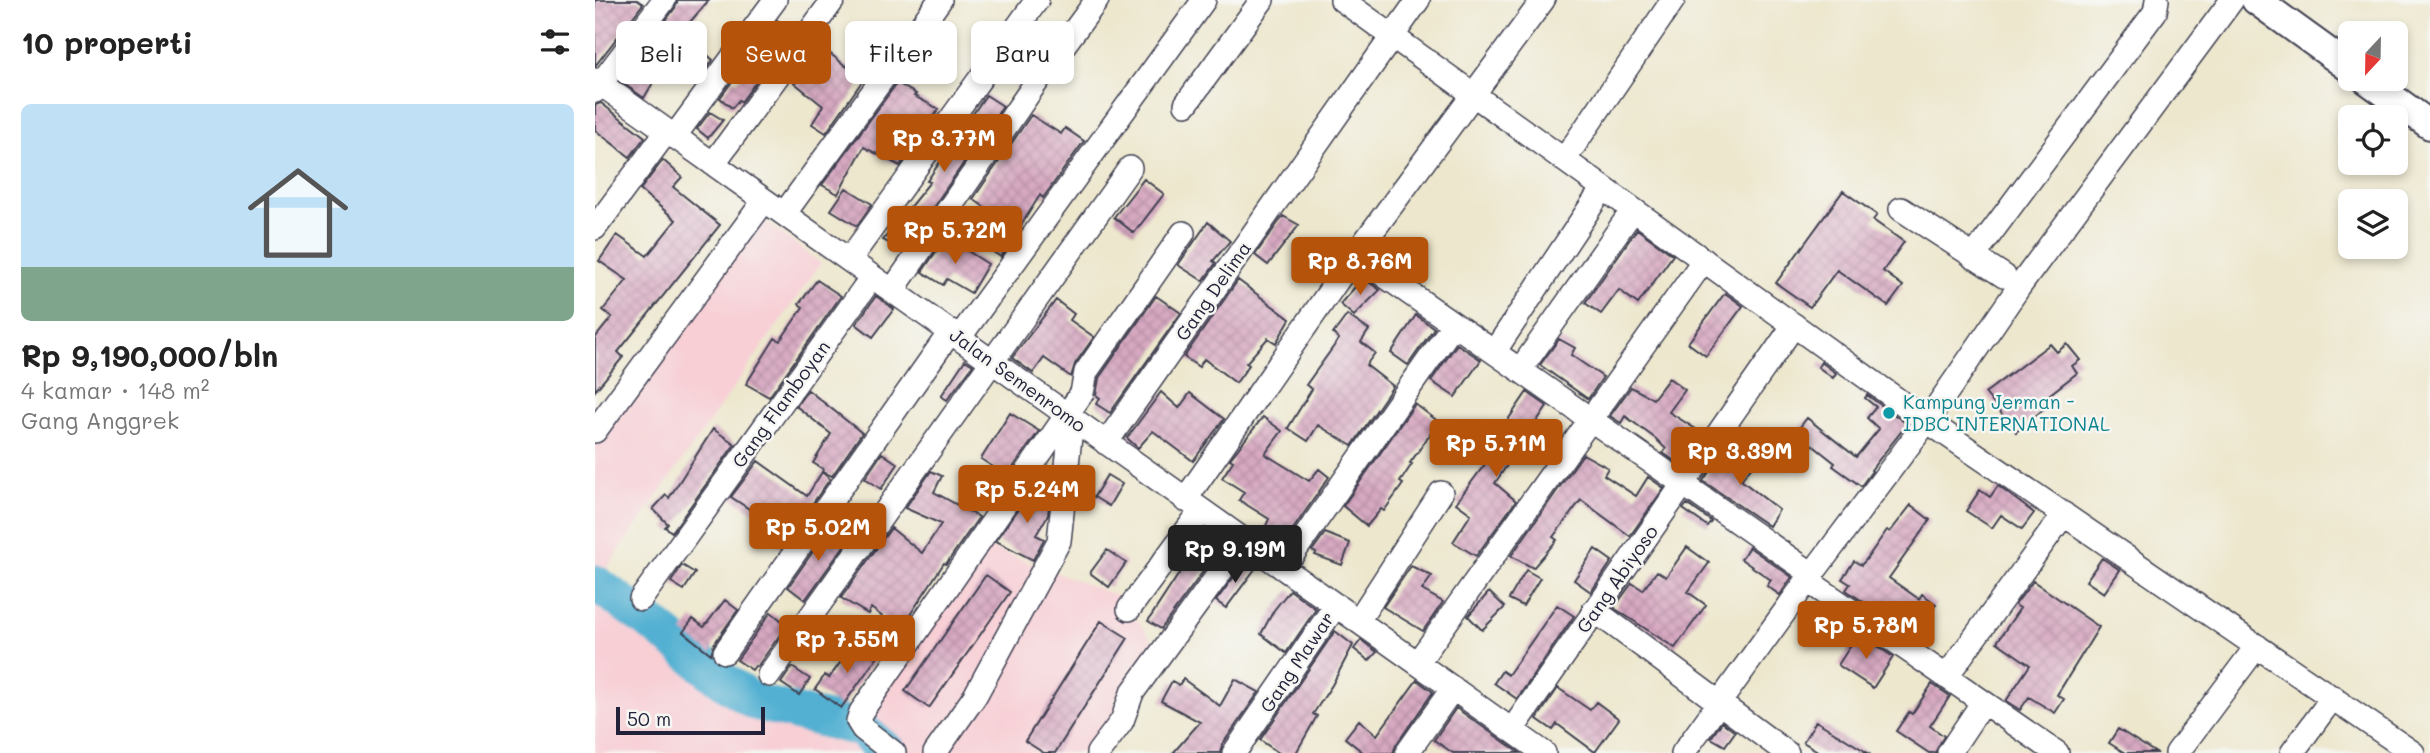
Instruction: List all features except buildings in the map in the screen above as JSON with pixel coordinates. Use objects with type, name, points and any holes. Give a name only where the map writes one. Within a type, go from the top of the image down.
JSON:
[{"type":"main road","points":[[2256,0],[2338,59]]},
{"type":"main road","points":[[2383,91],[2430,125]]},
{"type":"street","points":[[597,85],[664,0]]},
{"type":"street","points":[[595,228],[775,0]]},
{"type":"street","points":[[713,164],[833,0]]},
{"type":"street","points":[[790,205],[940,0]]},
{"type":"street","points":[[849,260],[1037,0]]},
{"type":"street","points":[[892,291],[1097,0]]},
{"type":"street","points":[[725,652],[955,335],[1204,0]]},
{"type":"street","points":[[1186,104],[1262,0]]},
{"type":"street","points":[[1342,0],[1927,421],[2413,753]]},
{"type":"street","name":"Gang Delima","points":[[1107,443],[1418,0]]},
{"type":"street","points":[[1129,609],[1355,255],[1475,96],[1543,0]]},
{"type":"street","points":[[1564,160],[1673,0]]},
{"type":"street","points":[[1972,257],[2155,12],[2157,0]]},
{"type":"street","points":[[1683,753],[1927,421],[2019,288],[2232,0]]},
{"type":"street","name":"Jalan Semenromo","points":[[597,85],[764,201],[790,205],[849,260],[872,277],[993,360],[1543,753]]},
{"type":"street","points":[[769,675],[1129,168]]},
{"type":"street","points":[[1494,352],[1603,188]]},
{"type":"street","points":[[595,431],[764,201]]},
{"type":"street","points":[[1901,209],[2004,276]]},
{"type":"street","points":[[1520,370],[1633,210]]},
{"type":"street","points":[[894,753],[863,729],[858,721],[861,712],[1069,416],[1082,393],[1086,372],[1183,233]]},
{"type":"street","points":[[1355,255],[1684,485],[1945,677],[2057,753]]},
{"type":"street","points":[[1418,662],[1704,260]]},
{"type":"street","name":"Gang Flamboyan","points":[[641,599],[872,277]]},
{"type":"street","points":[[1283,568],[1454,324]]},
{"type":"street","name":"Gang Abiyoso","points":[[1511,730],[1794,325]]},
{"type":"street","points":[[935,753],[975,696],[1059,541],[1069,416]]},
{"type":"street","points":[[1358,621],[1441,493]]},
{"type":"street","points":[[1945,677],[2064,514]]},
{"type":"street","points":[[1098,753],[1122,721],[1132,694],[1243,541]]},
{"type":"street","name":"Gang Mawar","points":[[1234,753],[1336,605]]},
{"type":"street","points":[[1594,610],[1787,753]]},
{"type":"street","points":[[2177,753],[2257,646]]},
{"type":"street","points":[[1407,753],[1453,688]]},
{"type":"street","points":[[2292,753],[2333,697]]},
{"type":"street","points":[[1948,753],[1983,702]]},
{"type":"shaded area","points":[[759,217],[821,263],[595,585],[595,429]]},
{"type":"shaded area","points":[[986,546],[1115,595],[1156,645],[1114,702],[1123,713],[1092,753],[595,753],[595,598],[692,676],[768,719],[795,713],[851,729]]},
{"type":"waterway","points":[[595,583],[755,702],[859,728],[889,753]]},
{"type":"place","name":"Kampung Jerman - IDBC INTERNATIONAL","points":[[1889,413]]}]
